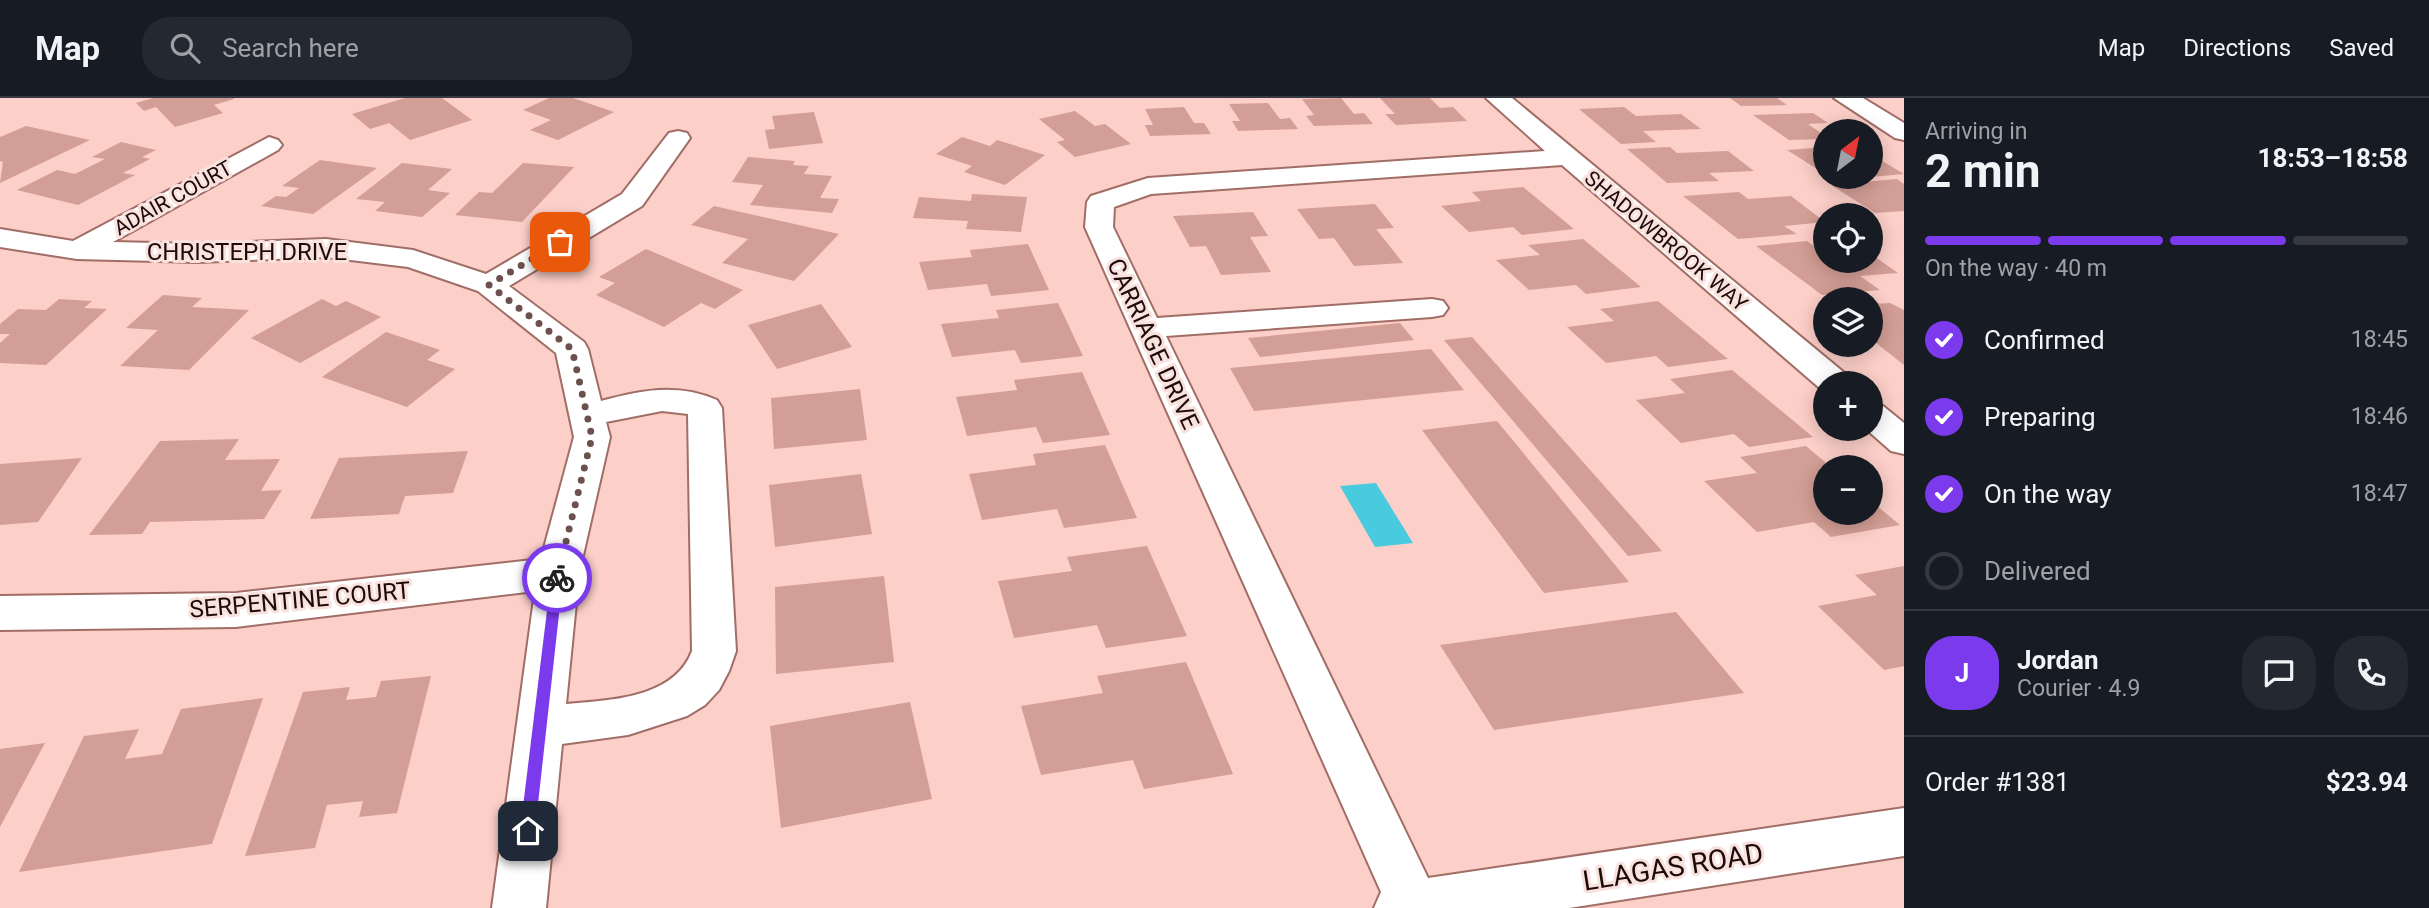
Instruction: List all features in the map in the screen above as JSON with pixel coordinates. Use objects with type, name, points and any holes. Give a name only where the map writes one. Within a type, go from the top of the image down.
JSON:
[{"type":"street","name":"SHADOWBROOK WAY","points":[[1498,98],[1821,371]]},
{"type":"street","points":[[1846,98],[1904,133]]},
{"type":"street","points":[[489,285],[632,200],[678,138]]},
{"type":"street","name":"ADAIR COURT","points":[[77,250],[269,145]]},
{"type":"street","name":"CARRIAGE DRIVE","points":[[1410,907],[1099,227],[1101,202],[1148,186],[1566,157]]},
{"type":"street","name":"CHRISTEPH DRIVE","points":[[0,238],[77,250],[198,253],[326,248],[413,259],[489,285],[572,349],[592,437],[558,573],[519,908]]},
{"type":"street","points":[[1146,328],[1432,308]]},
{"type":"street","points":[[540,727],[657,709],[679,699],[704,676],[714,652],[705,408],[694,401],[664,400],[587,415]]},
{"type":"street","points":[[1883,424],[1904,442]]},
{"type":"street","name":"SERPENTINE COURT","points":[[0,613],[236,610],[558,573]]},
{"type":"street","name":"LLAGAS ROAD","points":[[1410,907],[1904,832]]},
{"type":"water","points":[[1376,483],[1413,543],[1375,547],[1340,486]]},
{"type":"building","points":[[153,98],[234,99],[214,105],[223,113],[175,127],[156,107],[144,111],[136,103]]},
{"type":"building","points":[[405,98],[442,98],[472,120],[410,140],[389,123],[370,129],[352,114]]},
{"type":"building","points":[[549,98],[573,98],[614,112],[558,140],[530,130],[551,120],[523,110]]},
{"type":"building","points":[[1341,98],[1354,114],[1364,113],[1373,124],[1314,126],[1306,116],[1314,115],[1302,99]]},
{"type":"building","points":[[1380,98],[1430,98],[1440,108],[1453,107],[1467,121],[1396,125],[1385,114],[1395,114]]},
{"type":"building","points":[[1730,98],[1777,98],[1787,105],[1741,106]]},
{"type":"building","points":[[1268,103],[1280,119],[1290,118],[1298,129],[1238,131],[1232,121],[1240,121],[1229,104]]},
{"type":"building","points":[[1184,107],[1194,123],[1204,123],[1211,134],[1150,136],[1145,125],[1153,125],[1145,109]]},
{"type":"building","points":[[1624,107],[1636,116],[1681,114],[1701,129],[1643,131],[1656,142],[1621,144],[1579,109]]},
{"type":"building","points":[[1075,111],[1095,126],[1105,124],[1131,144],[1075,157],[1057,142],[1065,140],[1039,119]]},
{"type":"building","points":[[814,112],[823,143],[769,149],[765,130],[775,129],[772,116]]},
{"type":"building","points":[[1813,113],[1822,119],[1813,119],[1813,124],[1808,124],[1813,128],[1813,139],[1789,140],[1753,115]]},
{"type":"building","points":[[26,126],[90,140],[0,183],[3,162],[0,161],[0,137]]},
{"type":"building","points":[[962,137],[990,146],[997,140],[1045,155],[1005,185],[964,172],[972,166],[936,154]]},
{"type":"building","points":[[121,142],[156,150],[142,157],[150,159],[123,173],[135,175],[78,205],[17,190],[57,170],[75,174],[105,159],[92,157]]},
{"type":"building","points":[[1670,147],[1677,153],[1728,151],[1754,171],[1709,173],[1719,181],[1667,183],[1627,149]]},
{"type":"building","points":[[1813,148],[1813,166],[1787,150]]},
{"type":"building","points":[[748,157],[795,161],[793,165],[809,166],[804,174],[832,176],[820,198],[839,199],[832,213],[750,205],[763,185],[732,182]]},
{"type":"building","points":[[320,160],[377,168],[313,214],[261,206],[276,196],[286,197],[299,188],[282,186]]},
{"type":"building","points":[[1883,161],[1904,174],[1883,176]]},
{"type":"building","points":[[402,163],[452,169],[428,190],[450,193],[422,217],[375,211],[385,202],[356,199]]},
{"type":"building","points":[[523,163],[574,167],[522,222],[455,215],[479,192],[492,193]]},
{"type":"building","points":[[1897,179],[1904,184],[1904,211],[1883,212],[1883,203],[1859,203],[1837,189],[1883,189],[1883,180]]},
{"type":"building","points":[[1523,187],[1574,229],[1522,235],[1513,227],[1469,232],[1441,206],[1481,201],[1472,192]]},
{"type":"building","points":[[1739,192],[1748,199],[1791,196],[1813,213],[1813,223],[1784,226],[1797,234],[1738,239],[1683,196]]},
{"type":"building","points":[[972,194],[1027,197],[1021,232],[966,229],[968,221],[913,218],[919,197],[971,201]]},
{"type":"building","points":[[1375,204],[1394,228],[1376,229],[1403,263],[1354,266],[1334,238],[1319,239],[1297,209]]},
{"type":"building","points":[[714,206],[839,234],[794,281],[722,263],[748,239],[691,225]]},
{"type":"building","points":[[1253,212],[1268,236],[1250,237],[1271,272],[1221,275],[1206,246],[1190,247],[1173,216]]},
{"type":"building","points":[[1583,239],[1641,287],[1586,294],[1576,285],[1529,290],[1496,260],[1540,255],[1528,245]]},
{"type":"building","points":[[1807,241],[1813,246],[1813,273],[1883,273],[1883,262],[1898,273],[1860,276],[1876,287],[1813,288],[1756,246]]},
{"type":"building","points":[[1028,244],[1049,290],[991,296],[987,284],[928,290],[919,262],[972,257],[970,250]]},
{"type":"building","points":[[646,249],[743,290],[715,309],[701,303],[664,327],[596,295],[615,283],[599,277]]},
{"type":"building","points":[[163,295],[202,298],[192,307],[249,310],[189,370],[120,366],[158,330],[126,328]]},
{"type":"building","points":[[59,299],[92,301],[84,308],[107,309],[46,365],[0,363],[0,343],[10,334],[0,334],[0,324],[18,309],[46,310]]},
{"type":"building","points":[[322,299],[336,306],[346,301],[381,317],[300,363],[251,338]]},
{"type":"building","points":[[1658,301],[1728,359],[1668,367],[1656,356],[1606,363],[1567,327],[1614,321],[1600,309]]},
{"type":"building","points":[[1058,303],[1083,356],[1021,363],[1015,350],[952,357],[941,324],[999,318],[996,310]]},
{"type":"building","points":[[1883,303],[1890,303],[1904,310],[1904,365],[1883,348]]},
{"type":"building","points":[[821,304],[852,347],[777,369],[748,325]]},
{"type":"building","points":[[1400,323],[1414,340],[1260,357],[1248,338]]},
{"type":"building","points":[[386,332],[440,350],[427,360],[455,369],[407,407],[322,377]]},
{"type":"building","points":[[1472,337],[1662,551],[1628,556],[1444,340]]},
{"type":"building","points":[[1431,349],[1464,390],[1254,411],[1230,368]]},
{"type":"building","points":[[1732,370],[1813,437],[1749,447],[1734,434],[1681,443],[1636,400],[1685,393],[1670,379]]},
{"type":"building","points":[[1082,372],[1110,435],[1043,443],[1036,427],[967,436],[956,397],[1017,390],[1014,380]]},
{"type":"building","points":[[860,389],[867,440],[774,449],[771,398]]},
{"type":"building","points":[[1497,421],[1629,582],[1544,593],[1422,430]]},
{"type":"building","points":[[239,439],[225,460],[280,459],[261,491],[282,490],[264,519],[150,522],[142,534],[89,535],[160,441]]},
{"type":"building","points":[[1105,445],[1137,518],[1064,528],[1057,509],[982,520],[969,474],[1036,465],[1033,454]]},
{"type":"building","points":[[1806,446],[1817,455],[1813,455],[1813,522],[1757,532],[1704,481],[1757,473],[1740,457]]},
{"type":"building","points":[[468,451],[453,493],[405,496],[399,514],[310,519],[339,458]]},
{"type":"building","points":[[82,458],[38,522],[0,525],[0,464]]},
{"type":"building","points":[[861,474],[872,534],[775,547],[769,485]]},
{"type":"building","points":[[1883,511],[1900,525],[1831,537],[1817,525],[1883,525]]},
{"type":"building","points":[[1147,546],[1187,636],[1106,648],[1097,625],[1014,638],[998,581],[1072,571],[1067,557]]},
{"type":"building","points":[[1904,566],[1904,666],[1884,670],[1818,606],[1877,595],[1855,575]]},
{"type":"building","points":[[884,576],[894,662],[776,674],[775,587]]},
{"type":"building","points":[[1676,612],[1744,693],[1494,730],[1440,645]]},
{"type":"building","points":[[1186,662],[1233,774],[1144,789],[1133,760],[1041,775],[1021,706],[1103,693],[1097,676]]},
{"type":"building","points":[[431,676],[397,813],[359,817],[363,801],[327,805],[315,848],[245,856],[303,692],[350,687],[346,700],[376,697],[381,681]]},
{"type":"building","points":[[263,698],[212,844],[19,872],[84,736],[139,729],[125,759],[162,754],[181,709]]},
{"type":"building","points":[[910,702],[932,799],[781,828],[770,726]]},
{"type":"building","points":[[45,743],[0,827],[0,749]]},
{"type":"way so far","points":[[557,578],[592,437],[572,349],[489,285],[560,242]]},
{"type":"route","points":[[528,831],[557,578]]}]
